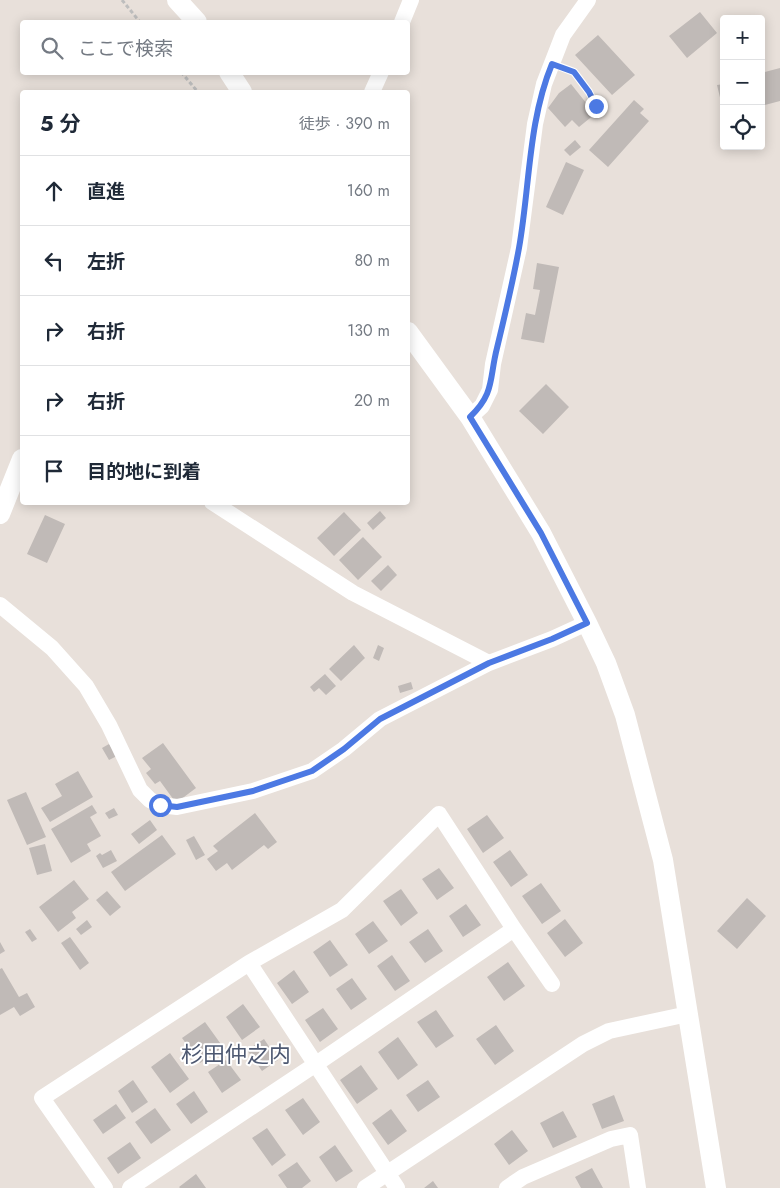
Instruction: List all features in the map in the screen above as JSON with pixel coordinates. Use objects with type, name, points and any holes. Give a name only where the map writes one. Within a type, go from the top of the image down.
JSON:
[{"type":"street","points":[[177,0],[195,20]]},
{"type":"street","points":[[403,20],[411,0]]},
{"type":"street","points":[[470,417],[482,406],[490,390],[493,364],[519,248],[535,124],[544,84],[563,36],[588,0]]},
{"type":"street","points":[[231,75],[241,90]]},
{"type":"street","points":[[373,90],[380,75]]},
{"type":"street","points":[[410,335],[470,417],[541,533],[606,664],[625,715],[660,850],[716,1188]]},
{"type":"street","points":[[0,514],[20,464]]},
{"type":"street","points":[[217,505],[353,593],[489,663]]},
{"type":"street","points":[[0,604],[52,648],[86,686],[109,725],[140,790],[150,800],[177,807],[253,791],[312,771],[344,749],[380,719],[489,663],[552,639],[587,623]]},
{"type":"street","points":[[105,1188],[42,1098],[249,963],[342,910],[439,814],[552,984]]},
{"type":"street","points":[[130,1188],[514,929]]},
{"type":"street","points":[[249,963],[397,1188]]},
{"type":"street","points":[[365,1188],[583,1044],[609,1031],[688,1014]]},
{"type":"street","points":[[507,1188],[523,1177],[611,1139],[630,1135],[638,1188]]},
{"type":"lane","points":[[552,64],[574,72],[589,92],[596,106]]},
{"type":"path","points":[[122,0],[138,20]]},
{"type":"path","points":[[184,75],[196,90]]},
{"type":"building","points":[[700,12],[717,33],[687,58],[669,36]]},
{"type":"building","points":[[598,35],[635,75],[612,95],[575,55]]},
{"type":"building","points":[[780,68],[780,101],[765,105],[765,72]]},
{"type":"building","points":[[571,84],[595,114],[579,127],[572,120],[565,127],[548,108],[559,93]]},
{"type":"building","points":[[717,85],[720,85],[720,98]]},
{"type":"building","points":[[634,100],[644,109],[640,113],[649,121],[608,167],[589,150]]},
{"type":"building","points":[[575,140],[581,147],[570,156],[564,150]]},
{"type":"building","points":[[566,162],[584,170],[563,215],[546,207]]},
{"type":"building","points":[[537,263],[559,267],[544,343],[521,339],[526,313],[535,315],[540,290],[533,289]]},
{"type":"building","points":[[546,384],[569,407],[543,434],[519,411]]},
{"type":"building","points":[[380,511],[386,518],[373,530],[367,523]]},
{"type":"building","points":[[344,512],[361,530],[334,556],[317,538]]},
{"type":"building","points":[[45,515],[65,524],[47,563],[27,554]]},
{"type":"building","points":[[363,537],[382,557],[358,580],[339,560]]},
{"type":"building","points":[[388,565],[397,575],[381,591],[371,581]]},
{"type":"building","points":[[354,645],[365,658],[341,681],[329,669]]},
{"type":"building","points":[[378,645],[384,648],[379,661],[373,658]]},
{"type":"building","points":[[325,674],[336,686],[326,695],[319,688],[314,692],[310,687]]},
{"type":"building","points":[[411,682],[413,689],[400,693],[398,686]]},
{"type":"building","points":[[163,743],[196,788],[176,803],[160,781],[155,784],[146,773],[151,769],[142,758]]},
{"type":"building","points":[[109,744],[117,756],[109,760],[102,748]]},
{"type":"building","points":[[78,771],[93,797],[50,822],[41,808],[62,796],[55,784]]},
{"type":"building","points":[[26,792],[46,837],[27,845],[7,800]]},
{"type":"building","points":[[92,805],[97,813],[90,817],[101,836],[87,844],[91,851],[71,863],[51,829]]},
{"type":"building","points":[[114,808],[118,815],[109,819],[105,813]]},
{"type":"building","points":[[255,813],[277,842],[268,849],[264,845],[232,870],[227,863],[216,871],[207,859],[218,851],[213,846]]},
{"type":"building","points":[[487,815],[504,838],[483,853],[467,829]]},
{"type":"building","points":[[150,820],[157,830],[139,844],[131,834]]},
{"type":"building","points":[[162,835],[176,854],[125,891],[111,872]]},
{"type":"building","points":[[194,836],[205,855],[196,860],[186,840]]},
{"type":"building","points":[[45,844],[52,871],[37,875],[29,848]]},
{"type":"building","points":[[111,850],[117,861],[103,868],[96,856]]},
{"type":"building","points":[[510,850],[528,875],[511,887],[493,862]]},
{"type":"building","points":[[439,868],[454,888],[437,900],[422,879]]},
{"type":"building","points":[[74,880],[89,899],[72,912],[76,918],[58,932],[39,907]]},
{"type":"building","points":[[541,883],[561,911],[542,924],[522,896]]},
{"type":"building","points":[[401,889],[418,913],[401,926],[383,901]]},
{"type":"building","points":[[107,891],[121,907],[110,916],[96,900]]},
{"type":"building","points":[[747,898],[766,916],[737,949],[717,931]]},
{"type":"building","points":[[466,904],[481,925],[463,937],[449,916]]},
{"type":"building","points":[[565,919],[583,943],[565,957],[547,933]]},
{"type":"building","points":[[87,920],[92,927],[81,935],[76,929]]},
{"type":"building","points":[[373,921],[388,941],[369,954],[355,934]]},
{"type":"building","points":[[30,929],[37,939],[32,942],[25,932]]},
{"type":"building","points":[[428,929],[443,951],[425,963],[409,942]]},
{"type":"building","points":[[70,937],[89,963],[80,970],[61,943]]},
{"type":"building","points":[[330,940],[348,965],[330,977],[313,952]]},
{"type":"building","points":[[0,942],[5,951],[0,954]]},
{"type":"building","points":[[392,955],[410,981],[395,991],[377,966]]},
{"type":"building","points":[[508,962],[525,986],[504,1001],[487,977]]},
{"type":"building","points":[[2,968],[19,997],[27,993],[35,1007],[20,1016],[14,1007],[0,1015],[0,969]]},
{"type":"building","points":[[294,970],[309,992],[292,1004],[277,983]]},
{"type":"building","points":[[352,978],[367,999],[351,1010],[336,989]]},
{"type":"building","points":[[243,1004],[260,1027],[242,1040],[226,1017]]},
{"type":"building","points":[[323,1008],[338,1029],[320,1042],[305,1020]]},
{"type":"building","points":[[436,1010],[454,1036],[436,1048],[417,1022]]},
{"type":"building","points":[[205,1022],[223,1047],[200,1063],[182,1038]]},
{"type":"building","points":[[496,1025],[514,1051],[495,1065],[476,1039]]},
{"type":"building","points":[[398,1037],[418,1065],[398,1080],[378,1052]]},
{"type":"building","points":[[264,1039],[278,1060],[262,1071],[247,1050]]},
{"type":"building","points":[[170,1053],[189,1079],[170,1093],[151,1067]]},
{"type":"building","points":[[226,1060],[241,1080],[222,1093],[208,1072]]},
{"type":"building","points":[[361,1065],[378,1089],[357,1104],[340,1080]]},
{"type":"building","points":[[133,1080],[148,1102],[132,1113],[118,1091]]},
{"type":"building","points":[[428,1080],[440,1097],[418,1112],[406,1095]]},
{"type":"building","points":[[194,1091],[208,1112],[191,1124],[176,1104]]},
{"type":"building","points":[[614,1095],[624,1121],[602,1129],[592,1104]]},
{"type":"building","points":[[303,1098],[320,1122],[303,1135],[285,1110]]},
{"type":"building","points":[[116,1104],[126,1118],[103,1134],[93,1120]]},
{"type":"building","points":[[155,1108],[171,1130],[151,1144],[135,1122]]},
{"type":"building","points":[[391,1109],[407,1131],[388,1145],[372,1123]]},
{"type":"building","points":[[563,1111],[577,1137],[553,1148],[540,1123]]},
{"type":"building","points":[[267,1128],[286,1155],[272,1166],[252,1138]]},
{"type":"building","points":[[512,1130],[528,1151],[509,1165],[494,1144]]},
{"type":"building","points":[[130,1142],[141,1158],[118,1174],[107,1158]]},
{"type":"building","points":[[335,1145],[353,1171],[336,1182],[319,1157]]},
{"type":"building","points":[[297,1162],[311,1181],[302,1188],[287,1188],[278,1175]]},
{"type":"building","points":[[592,1168],[603,1188],[581,1188],[575,1177]]},
{"type":"building","points":[[196,1174],[206,1188],[179,1187]]},
{"type":"building","points":[[433,1181],[438,1188],[424,1188]]},
{"type":"district","name":"杉田仲之内","points":[[236,1054]]},
{"type":"route","points":[[160,805],[177,807],[253,791],[312,771],[344,749],[380,719],[489,663],[552,639],[587,623],[541,533],[470,417],[482,406],[490,390],[493,364],[519,248],[535,124],[544,84],[552,64],[574,72],[589,92],[596,106]]}]
